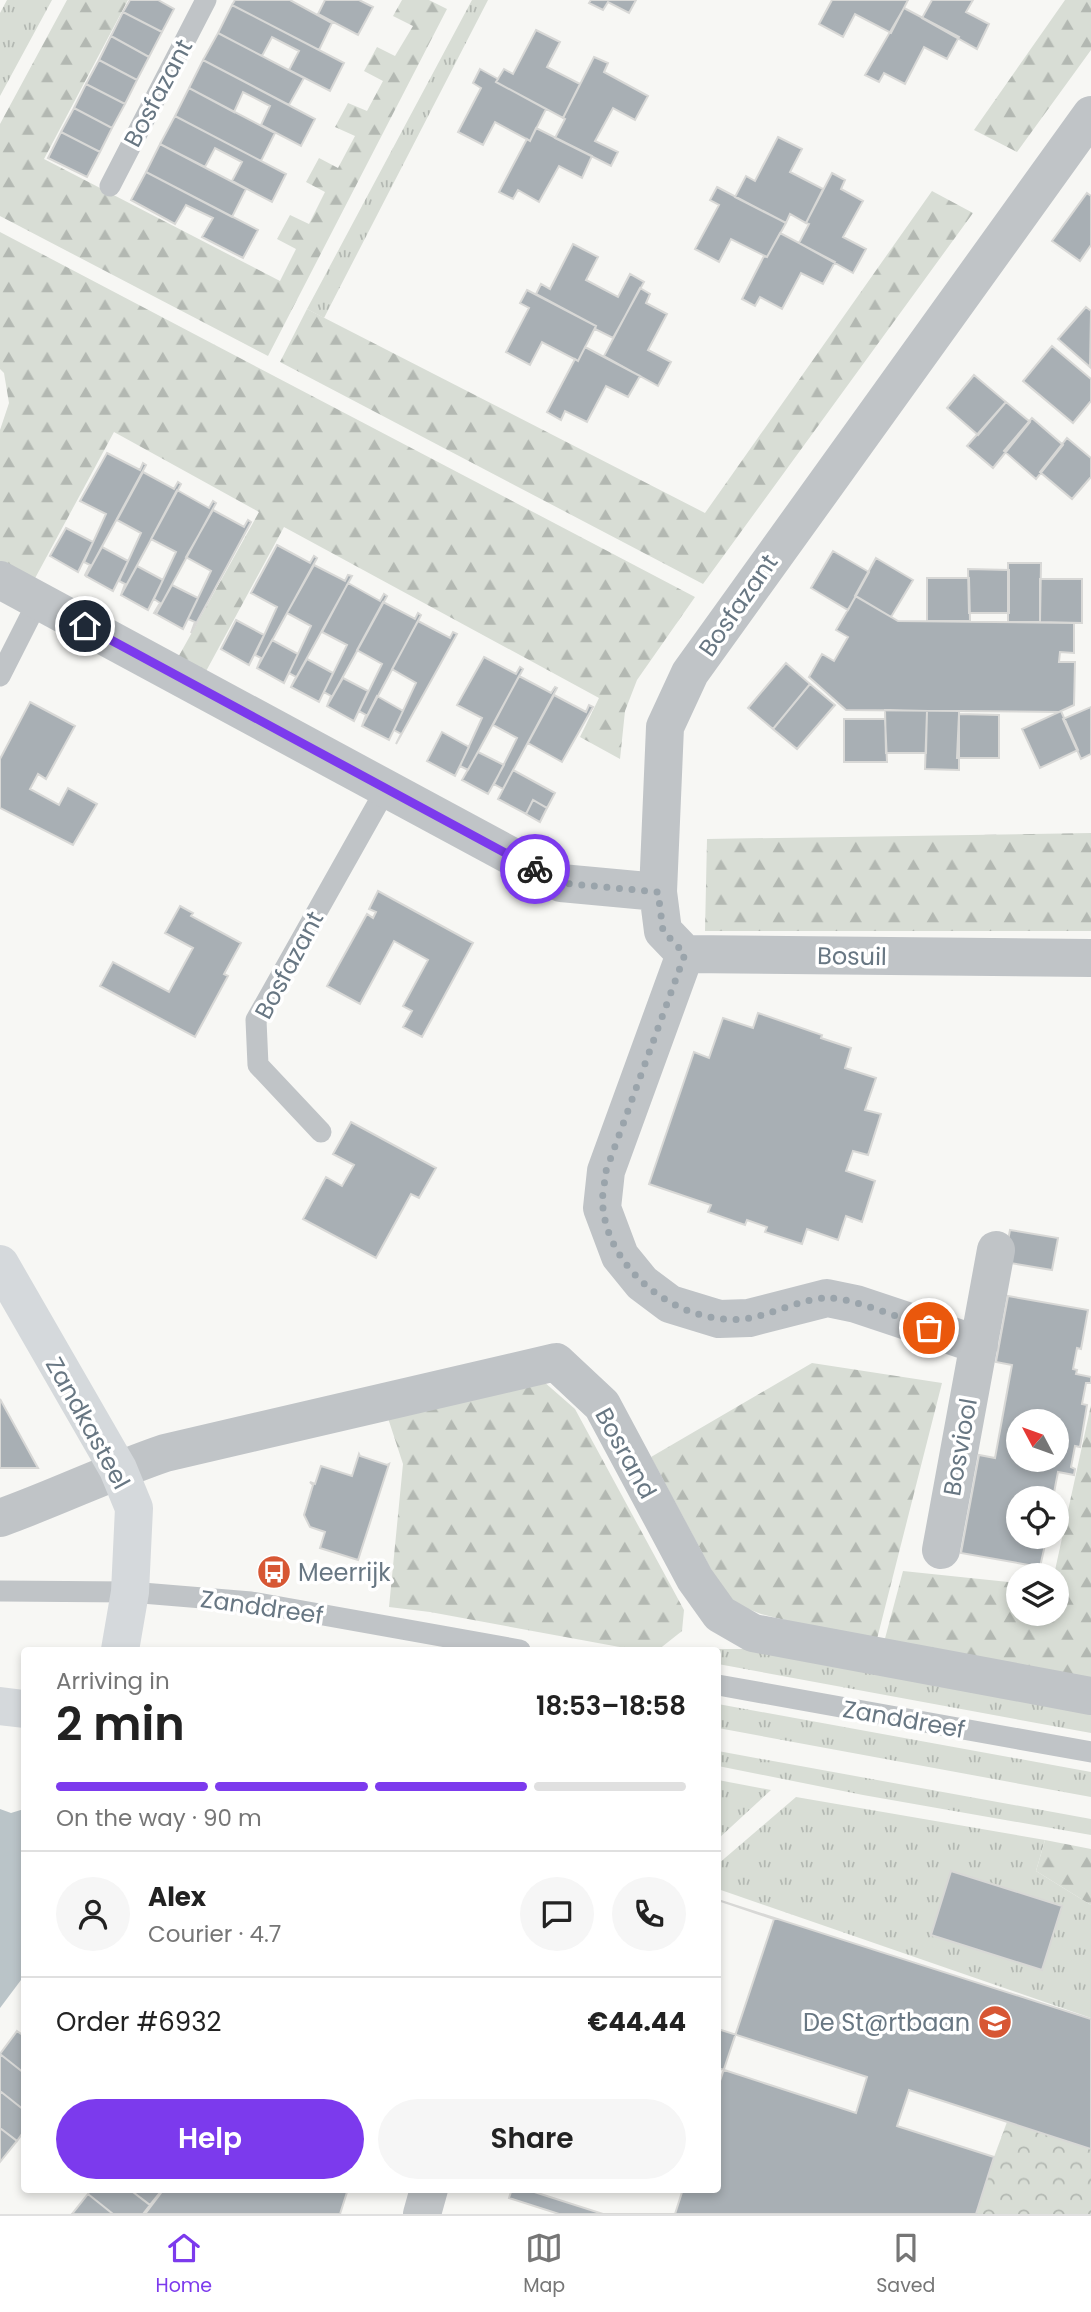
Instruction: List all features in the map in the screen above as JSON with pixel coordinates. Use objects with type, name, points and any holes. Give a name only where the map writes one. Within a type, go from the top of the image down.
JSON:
[{"type":"street","name":"Bosfazant","points":[[658,892],[665,727],[690,673],[1091,115]]},
{"type":"street","points":[[0,580],[561,883],[658,892],[663,931],[685,954],[606,1171],[603,1208],[620,1256],[642,1283],[670,1304],[719,1319],[749,1318],[827,1298],[856,1304],[979,1345]]},
{"type":"street","name":"Bosuil","points":[[685,954],[1091,958]]},
{"type":"street","name":"Bosviool","points":[[941,1550],[996,1250]]},
{"type":"street","name":"Zandkasteel","points":[[0,1264],[118,1469],[134,1508],[130,1592],[121,1647]]},
{"type":"street","name":"Bosrand","points":[[118,1469],[165,1453],[556,1362],[602,1405],[695,1579],[720,1614],[753,1633],[1091,1696]]},
{"type":"street","points":[[0,1518],[118,1469]]},
{"type":"street","points":[[0,1706],[21,1709]]},
{"type":"street","points":[[422,2214],[428,2193]]},
{"type":"lane","name":"Bosfazant","points":[[110,186],[206,0]]},
{"type":"lane","points":[[0,676],[38,601]]},
{"type":"lane","name":"Bosfazant","points":[[321,1132],[258,1065],[256,1020],[386,789]]},
{"type":"lane","name":"Zanddreef","points":[[0,1591],[130,1592],[269,1605],[503,1647]]},
{"type":"lane","name":"Zanddreef","points":[[721,1686],[1091,1752]]},
{"type":"green space","points":[[7,0],[52,0],[0,96],[0,13]]},
{"type":"green space","points":[[67,0],[128,0],[44,159],[280,281],[296,249],[277,239],[290,215],[309,224],[325,192],[306,182],[319,158],[338,168],[355,136],[335,127],[348,103],[367,111],[383,81],[364,71],[377,47],[395,56],[413,26],[393,16],[402,0],[429,0],[447,9],[268,356],[0,216],[0,124]]},
{"type":"green space","points":[[472,0],[488,0],[324,318],[307,309]]},
{"type":"green space","points":[[1065,0],[1091,0],[1091,50],[1017,152],[974,130]]},
{"type":"green space","points":[[932,191],[973,213],[703,584],[280,362],[307,309],[705,513]]},
{"type":"green space","points":[[0,232],[695,597],[637,680],[625,711],[620,759],[580,737],[599,698],[284,527],[204,675],[176,661],[259,512],[114,432],[33,582],[0,563],[0,430],[9,403],[4,373],[0,369]]},
{"type":"green space","points":[[1091,833],[1091,931],[705,931],[707,839]]},
{"type":"green space","points":[[812,1363],[942,1383],[876,1643],[761,1614],[728,1601],[651,1457]]},
{"type":"green space","points":[[543,1381],[575,1409],[684,1610],[682,1631],[662,1647],[620,1647],[389,1607],[403,1464],[386,1412]]},
{"type":"green space","points":[[1091,1405],[1091,1680],[883,1646],[903,1571],[1006,1582],[1006,1626],[1069,1626],[1069,1563],[1057,1563],[1060,1549],[1069,1549],[1069,1506]]},
{"type":"green space","points":[[721,1649],[749,1649],[1091,1712],[1091,1733],[721,1665]]},
{"type":"green space","points":[[721,1705],[1091,1772],[1091,1797],[721,1729]]},
{"type":"green space","points":[[721,1752],[1091,1819],[1091,1835],[863,1795],[721,1767]]},
{"type":"green space","points":[[721,1781],[771,1790],[721,1836]]},
{"type":"green space","points":[[796,1797],[1045,1840],[1036,1871],[1091,1905],[1091,2018],[721,1890],[721,1861]]},
{"type":"green space","points":[[1045,1840],[1091,1849],[1091,1905],[1036,1871]]},
{"type":"green space","points":[[1007,2122],[1091,2149],[1091,2214],[976,2214]]},
{"type":"shaded area","points":[[0,1809],[11,1813],[21,1810],[21,1980],[0,2008]]},
{"type":"building","points":[[130,0],[158,0],[174,9],[162,32],[123,12]]},
{"type":"building","points":[[235,0],[290,0],[332,23],[319,50],[232,5]]},
{"type":"building","points":[[325,0],[359,0],[373,7],[358,35],[318,14]]},
{"type":"building","points":[[591,0],[636,0],[629,13],[608,2],[603,10],[589,3]]},
{"type":"building","points":[[832,0],[908,0],[891,33],[855,14],[843,37],[819,24]]},
{"type":"building","points":[[932,0],[973,0],[966,12],[989,24],[977,49],[922,18]]},
{"type":"building","points":[[232,5],[344,63],[330,91],[289,70],[299,51],[272,37],[262,56],[218,33]]},
{"type":"building","points":[[904,8],[959,37],[947,59],[924,47],[905,84],[884,73],[879,82],[865,75]]},
{"type":"building","points":[[123,12],[162,32],[149,57],[111,36]]},
{"type":"building","points":[[536,30],[560,42],[547,67],[580,84],[563,118],[496,82],[504,69],[513,74]]},
{"type":"building","points":[[218,33],[304,78],[289,105],[203,60]]},
{"type":"building","points":[[111,36],[149,57],[137,80],[99,60]]},
{"type":"building","points":[[594,57],[608,63],[604,72],[648,96],[635,120],[613,108],[595,141],[618,152],[611,166],[555,138]]},
{"type":"building","points":[[99,60],[137,80],[125,104],[86,84]]},
{"type":"building","points":[[203,60],[315,119],[301,146],[261,125],[270,106],[243,92],[234,112],[189,88]]},
{"type":"building","points":[[480,69],[498,79],[496,82],[546,109],[530,141],[495,122],[483,145],[458,132],[481,88],[473,83]]},
{"type":"building","points":[[86,84],[125,104],[112,128],[74,108]]},
{"type":"building","points":[[189,88],[275,133],[261,161],[175,116]]},
{"type":"building","points":[[74,108],[112,128],[100,152],[61,132]]},
{"type":"building","points":[[175,116],[286,174],[272,202],[232,181],[242,162],[215,148],[205,167],[160,144]]},
{"type":"building","points":[[536,128],[592,156],[582,178],[559,166],[539,202],[518,190],[513,199],[499,192],[527,139],[530,141]]},
{"type":"building","points":[[61,132],[100,152],[87,177],[48,158]]},
{"type":"building","points":[[778,137],[802,149],[790,172],[823,189],[806,223],[790,214],[786,223],[735,197],[746,176],[755,181]]},
{"type":"building","points":[[160,144],[246,189],[232,217],[146,172]]},
{"type":"building","points":[[146,172],[258,230],[243,258],[202,237],[213,218],[186,205],[175,224],[131,200]]},
{"type":"building","points":[[832,173],[845,180],[841,189],[863,201],[843,237],[866,249],[853,273],[799,243],[809,224],[806,223]]},
{"type":"building","points":[[717,187],[786,223],[767,257],[731,239],[719,262],[695,249],[719,205],[710,200]]},
{"type":"building","points":[[1087,193],[1091,196],[1091,245],[1080,261],[1052,241]]},
{"type":"building","points":[[780,233],[835,262],[823,284],[801,273],[782,309],[760,297],[755,306],[742,299],[764,256],[767,257]]},
{"type":"building","points":[[573,244],[598,257],[586,280],[618,297],[630,274],[644,282],[613,338],[536,294],[541,284],[550,289]]},
{"type":"building","points":[[640,288],[650,294],[646,303],[667,314],[648,350],[671,362],[658,386],[604,356]]},
{"type":"building","points":[[527,290],[596,326],[578,361],[542,342],[530,365],[506,352],[529,308],[520,303]]},
{"type":"building","points":[[1086,307],[1091,311],[1090,367],[1058,339]]},
{"type":"building","points":[[1052,346],[1091,379],[1091,401],[1073,423],[1023,381]]},
{"type":"building","points":[[585,347],[640,376],[628,397],[606,386],[587,422],[565,411],[561,420],[547,412],[575,359],[578,361]]},
{"type":"building","points":[[974,375],[1006,402],[978,435],[947,408]]},
{"type":"building","points":[[1006,402],[1030,422],[993,468],[967,446]]},
{"type":"building","points":[[1032,418],[1063,445],[1036,479],[1004,451]]},
{"type":"building","points":[[1067,438],[1091,458],[1091,477],[1072,499],[1040,472]]},
{"type":"building","points":[[107,453],[140,470],[143,463],[146,465],[86,576],[90,565],[84,562],[106,514],[80,501]]},
{"type":"building","points":[[143,472],[174,489],[178,482],[181,484],[121,595],[125,584],[119,581],[141,533],[117,520]]},
{"type":"building","points":[[177,490],[209,508],[213,501],[216,503],[156,614],[154,613],[160,603],[154,599],[176,552],[151,539]]},
{"type":"building","points":[[213,510],[244,527],[248,520],[251,522],[191,633],[195,622],[188,619],[211,571],[186,557]]},
{"type":"building","points":[[66,528],[93,542],[78,572],[50,556]]},
{"type":"building","points":[[277,545],[310,563],[314,556],[317,558],[257,668],[261,658],[255,655],[277,607],[251,593]]},
{"type":"building","points":[[102,547],[128,561],[113,591],[86,576]]},
{"type":"building","points":[[833,551],[869,572],[848,610],[811,588]]},
{"type":"building","points":[[876,558],[913,580],[891,617],[855,596]]},
{"type":"building","points":[[1008,563],[1041,563],[1040,622],[1008,622]]},
{"type":"building","points":[[314,565],[345,581],[348,575],[352,576],[291,687],[296,677],[289,673],[311,626],[287,613]]},
{"type":"building","points":[[137,566],[163,580],[148,610],[121,595]]},
{"type":"building","points":[[968,569],[1009,570],[1009,613],[969,613]]},
{"type":"building","points":[[927,578],[969,578],[970,621],[927,621]]},
{"type":"building","points":[[1040,579],[1082,579],[1082,623],[1040,622]]},
{"type":"building","points":[[348,583],[380,601],[384,594],[387,596],[327,706],[331,696],[324,692],[347,645],[322,632]]},
{"type":"building","points":[[172,585],[198,598],[183,629],[156,614]]},
{"type":"building","points":[[856,596],[898,621],[1074,623],[1074,653],[1060,652],[1059,662],[1075,662],[1074,705],[1059,712],[846,710],[809,677],[822,654],[834,661],[848,637],[836,630]]},
{"type":"building","points":[[383,602],[415,619],[418,613],[421,615],[362,726],[366,715],[359,711],[382,664],[357,650]]},
{"type":"building","points":[[236,620],[264,635],[249,665],[221,649]]},
{"type":"building","points":[[418,621],[450,638],[453,632],[457,634],[396,744],[401,734],[394,730],[416,683],[392,669]]},
{"type":"building","points":[[272,640],[298,654],[284,683],[257,668]]},
{"type":"building","points":[[484,657],[516,674],[520,667],[523,669],[468,770],[460,766],[482,718],[457,705]]},
{"type":"building","points":[[307,659],[333,673],[319,702],[291,687]]},
{"type":"building","points":[[786,663],[810,684],[773,729],[748,708]]},
{"type":"building","points":[[519,676],[551,693],[557,688],[503,789],[494,784],[517,738],[493,725]]},
{"type":"building","points":[[343,678],[368,691],[354,721],[327,706]]},
{"type":"building","points":[[810,684],[835,705],[797,749],[773,729]]},
{"type":"building","points":[[554,695],[586,712],[589,705],[593,707],[562,762],[528,743]]},
{"type":"building","points":[[377,696],[403,711],[389,740],[362,726]]},
{"type":"building","points":[[30,702],[75,726],[46,779],[38,774],[30,789],[59,805],[68,788],[97,804],[73,845],[0,808],[0,759]]},
{"type":"building","points":[[1091,707],[1091,754],[1081,759],[1063,719]]},
{"type":"building","points":[[885,710],[927,711],[926,753],[886,753]]},
{"type":"building","points":[[927,711],[959,711],[959,770],[925,769]]},
{"type":"building","points":[[1061,711],[1078,750],[1040,768],[1022,729]]},
{"type":"building","points":[[959,714],[999,715],[999,758],[957,758]]},
{"type":"building","points":[[844,719],[885,719],[887,762],[844,762]]},
{"type":"building","points":[[442,732],[469,747],[455,776],[427,761]]},
{"type":"building","points":[[478,752],[504,765],[488,794],[462,780]]},
{"type":"building","points":[[513,770],[555,793],[547,808],[533,800],[526,814],[498,799]]},
{"type":"building","points":[[533,800],[547,808],[540,822],[526,814]]},
{"type":"building","points":[[378,891],[473,943],[422,1037],[403,1027],[412,1011],[403,1006],[428,960],[394,941],[360,1004],[327,986],[367,914],[373,918],[376,912],[369,909]]},
{"type":"building","points":[[180,906],[193,913],[191,916],[241,943],[224,974],[228,976],[195,1037],[100,986],[113,962],[169,992],[193,948],[165,933]]},
{"type":"building","points":[[758,1013],[851,1048],[845,1068],[876,1078],[865,1110],[881,1114],[868,1155],[853,1151],[846,1171],[875,1181],[862,1222],[846,1216],[838,1240],[807,1229],[802,1244],[765,1232],[767,1227],[747,1220],[745,1225],[708,1212],[711,1205],[649,1184],[694,1052],[709,1058],[723,1018],[753,1028]]},
{"type":"building","points":[[351,1122],[436,1168],[419,1198],[411,1194],[376,1258],[303,1219],[326,1177],[342,1186],[354,1165],[333,1154]]},
{"type":"building","points":[[1010,1230],[1058,1238],[1052,1270],[1004,1262]]},
{"type":"building","points":[[1008,1296],[1088,1310],[1081,1349],[1077,1348],[1073,1369],[1077,1370],[1076,1374],[1091,1377],[1091,1383],[1086,1383],[1082,1404],[1087,1405],[1080,1447],[1075,1446],[1071,1467],[1075,1469],[1074,1475],[1058,1472],[1055,1486],[1006,1486],[1006,1549],[1044,1549],[1041,1563],[1017,1563],[961,1553],[979,1455],[995,1458],[1012,1365],[996,1362]]},
{"type":"building","points":[[0,1399],[38,1468],[0,1468]]},
{"type":"building","points":[[359,1454],[389,1464],[358,1560],[320,1548],[325,1532],[310,1527],[304,1515],[313,1485],[310,1482],[315,1484],[321,1466],[352,1476]]},
{"type":"building","points":[[951,1871],[1062,1906],[1042,1970],[931,1935]]},
{"type":"building","points":[[721,1901],[1091,2019],[1091,2149],[909,2090],[897,2126],[994,2157],[976,2214],[603,2214],[537,2193],[721,2193],[721,2069],[856,2113],[867,2077],[721,2030]]},
{"type":"building","points":[[721,1901],[774,1919],[721,2078]]},
{"type":"building","points":[[17,2031],[21,2034],[21,2071],[0,2054]]},
{"type":"building","points":[[0,2054],[21,2071],[21,2108],[0,2091]]},
{"type":"building","points":[[0,2091],[21,2108],[21,2135],[17,2141],[0,2128]]},
{"type":"building","points":[[0,2128],[17,2141],[0,2162]]},
{"type":"building","points":[[134,2193],[150,2205],[143,2214],[113,2214],[88,2194]]},
{"type":"building","points":[[134,2193],[160,2193],[150,2205]]},
{"type":"building","points":[[161,2193],[347,2193],[340,2214],[145,2214]]},
{"type":"building","points":[[511,2193],[682,2193],[675,2214],[559,2214],[509,2198]]},
{"type":"building","points":[[88,2194],[113,2214],[72,2214]]},
{"type":"way so far","points":[[535,869],[561,883],[658,892],[663,931],[685,954],[606,1171],[603,1208],[609,1229],[620,1256],[642,1283],[670,1304],[719,1319],[749,1318],[827,1298],[856,1304],[929,1328]]},
{"type":"place","name":"Meerrijk","points":[[274,1572]]},
{"type":"place","name":"De St@rtbaan","points":[[995,2022]]},
{"type":"route","points":[[85,626],[535,869]]}]
